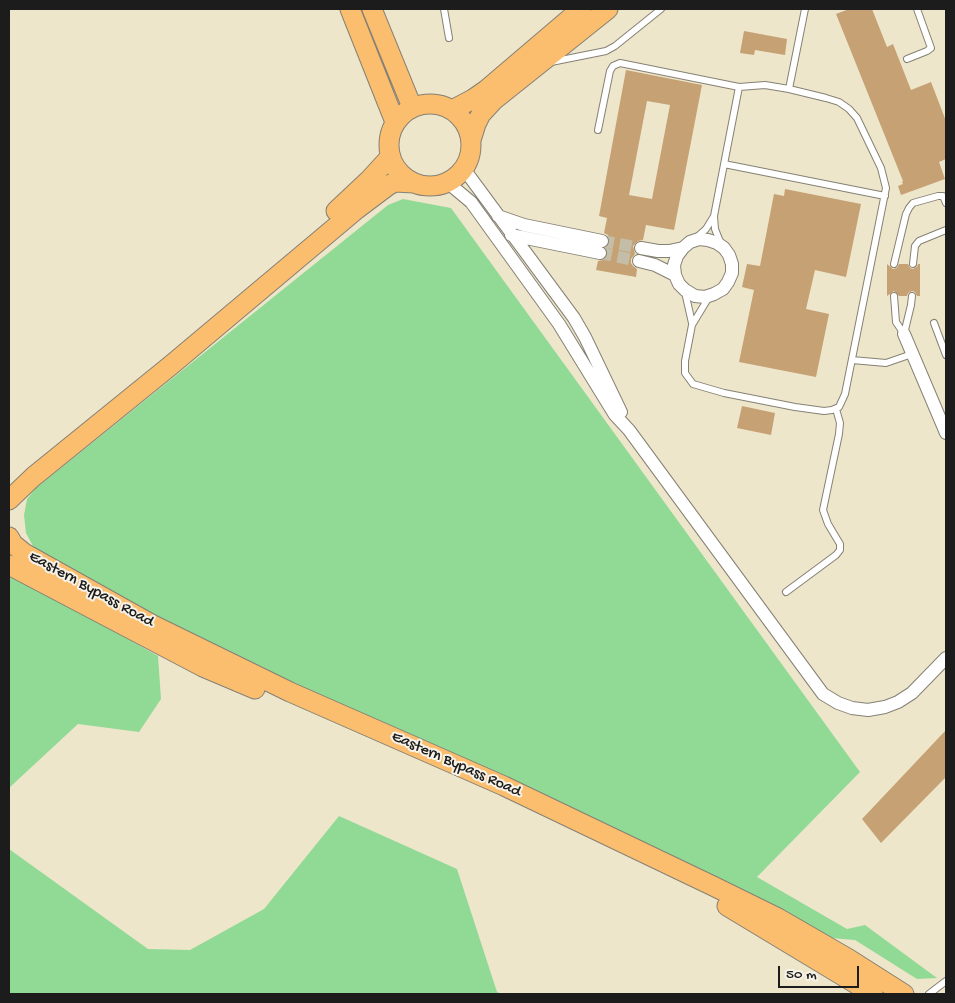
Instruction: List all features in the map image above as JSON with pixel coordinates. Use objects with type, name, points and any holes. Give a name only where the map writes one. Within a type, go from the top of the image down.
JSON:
[{"type":"main road","points":[[350,9],[394,122]]},
{"type":"main road","points":[[372,9],[412,107]]},
{"type":"main road","points":[[452,110],[486,90],[581,9]]},
{"type":"main road","points":[[471,140],[481,114],[494,100],[608,9]]},
{"type":"main road","points":[[9,500],[33,476],[170,366],[357,208],[395,182],[429,186],[447,182],[464,169],[470,155],[470,132],[463,120],[452,110],[437,104],[420,104],[405,111],[394,122],[388,139],[390,157],[399,173],[414,183]]},
{"type":"main road","points":[[9,481],[34,463],[329,216],[369,180],[390,157]]},
{"type":"main road","name":"Eastern Bypass Road","points":[[9,537],[13,544],[24,553],[153,626],[290,692],[504,786],[704,882],[794,927],[904,994]]},
{"type":"main road","name":"Eastern Bypass Road","points":[[9,565],[204,667],[357,733],[695,888],[757,923],[873,994]]},
{"type":"street","points":[[464,169],[574,318],[585,336],[629,430]]},
{"type":"street","points":[[447,182],[471,202],[559,324],[615,415],[629,430],[823,694],[838,703],[852,708],[868,710],[885,707],[898,702],[912,693],[946,658]]},
{"type":"street","points":[[490,228],[514,236],[601,247],[498,216]]},
{"type":"street","points":[[675,275],[640,255],[687,245],[699,240],[708,240],[717,242],[729,255],[732,273],[723,289],[710,296],[695,296],[684,290],[675,275],[674,265],[677,256],[687,245]]},
{"type":"street","points":[[904,334],[946,432]]},
{"type":"lane","points":[[444,9],[449,38]]},
{"type":"lane","points":[[538,65],[606,51],[661,9]]},
{"type":"lane","points":[[789,89],[805,9]]},
{"type":"lane","points":[[907,59],[931,48],[917,9]]},
{"type":"lane","points":[[598,130],[610,71],[613,66],[620,63],[739,86],[765,85],[789,89],[839,102],[857,118],[885,178],[885,196],[843,401],[836,409],[824,411],[795,407],[716,391],[693,384],[688,379],[684,368],[692,325],[691,313],[684,290]]},
{"type":"lane","points":[[687,245],[706,229],[714,216],[739,86]]},
{"type":"lane","points":[[724,164],[885,196]]},
{"type":"lane","points":[[894,264],[909,208],[913,204],[938,196],[942,196],[946,203]]},
{"type":"lane","points":[[714,216],[722,247]]},
{"type":"lane","points":[[913,264],[915,246],[919,241],[946,230]]},
{"type":"lane","points":[[692,325],[703,304],[710,296]]},
{"type":"lane","points":[[894,296],[896,322],[904,334]]},
{"type":"lane","points":[[904,334],[912,296]]},
{"type":"lane","points":[[934,323],[946,355]]},
{"type":"lane","points":[[852,360],[886,362],[912,354]]},
{"type":"lane","points":[[786,592],[840,550],[840,544],[828,524],[823,510],[839,434],[840,423],[836,409]]},
{"type":"lane","points":[[929,994],[946,981]]},
{"type":"green space","points":[[403,199],[451,208],[860,772],[757,877],[847,929],[865,925],[937,978],[917,979],[855,940],[831,938],[276,685],[34,548],[26,533],[24,515],[27,499],[36,488],[388,205]]},
{"type":"green space","points":[[9,572],[158,656],[161,699],[139,732],[78,724],[9,788]]},
{"type":"green space","points":[[339,816],[457,869],[497,992],[502,994],[9,994],[9,849],[148,949],[190,950],[264,909]]},
{"type":"building","points":[[849,9],[872,9],[887,47],[893,44],[911,90],[931,82],[946,121],[946,159],[939,162],[945,179],[901,195],[898,186],[903,184],[903,181],[836,14]]},
{"type":"building","points":[[744,31],[787,39],[785,55],[755,50],[754,55],[740,53]]},
{"type":"building","points":[[626,70],[702,85],[674,230],[646,225],[643,240],[638,241],[633,246],[635,254],[631,259],[631,263],[637,269],[636,277],[596,270],[598,261],[603,260],[608,255],[606,248],[610,242],[608,235],[604,233],[607,218],[599,216]],"holes":[[[647,101],[670,105],[652,199],[629,195]]]},
{"type":"building","points":[[785,189],[861,204],[846,277],[815,270],[806,309],[829,314],[816,377],[739,362],[754,290],[742,287],[747,264],[760,266],[774,194],[784,196]]},
{"type":"building","points":[[887,264],[893,269],[897,268],[899,264],[908,264],[913,269],[920,264],[920,296],[917,296],[912,291],[907,296],[899,296],[894,291],[887,296]]},
{"type":"building","points":[[742,406],[775,413],[771,435],[737,428]]},
{"type":"building","points":[[946,730],[946,777],[881,843],[862,819]]},
{"type":"tunnel","points":[[602,241],[641,248]]},
{"type":"tunnel","points":[[600,253],[639,261]]}]
